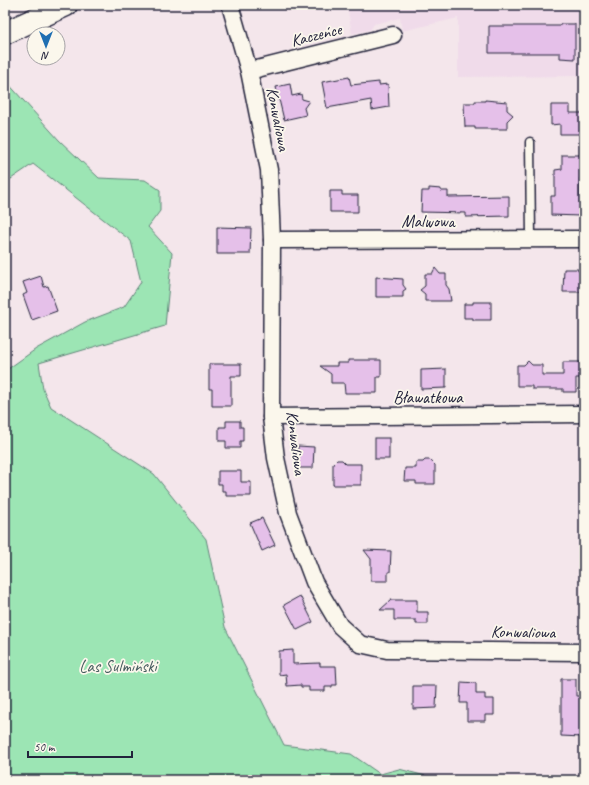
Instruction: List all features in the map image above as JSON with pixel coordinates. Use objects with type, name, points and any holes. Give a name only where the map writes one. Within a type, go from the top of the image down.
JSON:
[{"type":"main road","points":[[5,33],[66,5]]},
{"type":"street","name":"Konwaliowa","points":[[230,5],[249,71],[269,170],[272,240],[271,417],[276,458],[288,513],[314,582],[340,626],[360,644],[387,650],[584,652]]},
{"type":"street","name":"Kaczeńce","points":[[249,71],[393,35]]},
{"type":"street","name":"Malwowa","points":[[272,240],[584,239]]},
{"type":"street","name":"Bławatkowa","points":[[271,417],[584,414]]},
{"type":"lane","points":[[530,142],[531,239]]},
{"type":"shaded area","points":[[347,5],[584,5],[584,76],[458,77],[458,18],[402,31],[400,18],[374,24],[370,30],[352,34]]},
{"type":"green space","name":"Las Sulmiński","points":[[5,80],[59,140],[99,178],[145,180],[160,190],[160,211],[148,227],[172,253],[165,326],[39,363],[43,389],[51,407],[154,474],[206,539],[225,627],[284,745],[351,754],[380,774],[399,769],[441,780],[5,780],[5,371],[36,349],[85,322],[124,307],[141,282],[131,241],[33,164],[5,183]]},
{"type":"building","points":[[560,24],[575,24],[575,59],[560,58],[560,53],[489,53],[489,26],[560,26]]},
{"type":"building","points":[[349,77],[351,85],[379,82],[379,85],[388,84],[389,107],[372,110],[371,100],[327,108],[322,82]]},
{"type":"building","points":[[290,84],[292,96],[301,94],[302,99],[309,101],[304,108],[306,115],[284,120],[276,87]]},
{"type":"building","points":[[485,100],[507,102],[507,110],[513,115],[507,121],[507,129],[475,129],[475,127],[465,127],[464,103],[475,103],[475,101]]},
{"type":"building","points":[[551,105],[570,105],[570,113],[584,113],[584,134],[560,134],[560,124],[551,125]]},
{"type":"building","points":[[562,155],[582,155],[582,178],[580,178],[580,216],[551,215],[551,196],[555,196],[555,170],[562,169]]},
{"type":"building","points":[[429,188],[448,191],[448,197],[509,196],[509,216],[466,217],[466,213],[421,212],[422,191],[429,191]]},
{"type":"building","points":[[330,191],[342,191],[342,195],[358,195],[358,212],[330,212]]},
{"type":"building","points":[[217,227],[251,228],[250,254],[217,254]]},
{"type":"building","points":[[435,268],[440,274],[446,274],[446,285],[449,289],[451,301],[425,301],[425,294],[420,290],[425,286],[425,274],[432,274]]},
{"type":"building","points":[[564,269],[578,269],[578,271],[584,271],[584,292],[563,292]]},
{"type":"building","points":[[41,276],[44,287],[48,286],[57,311],[32,320],[23,295],[27,293],[23,282]]},
{"type":"building","points":[[376,277],[403,279],[403,285],[406,289],[403,291],[403,297],[376,297]]},
{"type":"building","points":[[473,302],[491,302],[491,320],[473,320],[473,318],[464,318],[464,304],[473,304]]},
{"type":"building","points":[[348,360],[381,360],[381,377],[377,377],[377,393],[345,393],[344,383],[331,383],[331,374],[320,366],[337,366],[337,363],[348,363]]},
{"type":"building","points":[[528,361],[532,365],[542,365],[542,375],[563,375],[563,362],[584,362],[584,378],[576,378],[576,392],[563,392],[563,389],[532,389],[532,386],[517,386],[517,365],[524,365]]},
{"type":"building","points":[[209,364],[241,364],[241,376],[231,376],[231,406],[212,406],[212,389],[209,389]]},
{"type":"building","points":[[446,369],[446,388],[421,389],[421,370]]},
{"type":"building","points":[[226,421],[240,421],[240,427],[243,427],[243,441],[240,441],[240,448],[226,448],[226,441],[219,441],[219,427],[226,427]]},
{"type":"building","points":[[375,438],[389,438],[389,459],[375,459]]},
{"type":"building","points":[[298,446],[314,447],[313,468],[297,468]]},
{"type":"building","points":[[337,460],[342,460],[346,464],[361,464],[361,485],[333,485],[333,464]]},
{"type":"building","points":[[425,460],[430,460],[435,465],[435,484],[416,484],[416,481],[404,481],[405,468],[416,468],[416,462],[423,462]]},
{"type":"building","points":[[218,471],[241,471],[241,482],[251,482],[251,496],[226,496],[226,491],[222,491],[222,484],[218,484]]},
{"type":"building","points":[[262,518],[275,545],[262,551],[250,523]]},
{"type":"building","points":[[364,550],[391,551],[388,581],[371,581],[371,559]]},
{"type":"building","points":[[300,596],[313,622],[297,630],[284,605]]},
{"type":"building","points":[[391,600],[417,600],[417,612],[428,612],[428,624],[416,624],[416,620],[394,620],[394,610],[380,610]]},
{"type":"building","points":[[293,650],[293,664],[320,663],[320,666],[336,666],[337,685],[325,687],[325,691],[309,691],[309,687],[301,687],[301,685],[287,686],[286,674],[279,675],[279,651]]},
{"type":"building","points":[[561,679],[576,679],[576,696],[584,696],[584,726],[582,726],[582,737],[561,736]]},
{"type":"building","points":[[461,682],[476,683],[476,694],[485,694],[485,699],[494,699],[494,715],[485,715],[485,721],[467,721],[467,703],[460,703]]},
{"type":"building","points":[[413,686],[437,686],[436,708],[413,709]]}]
